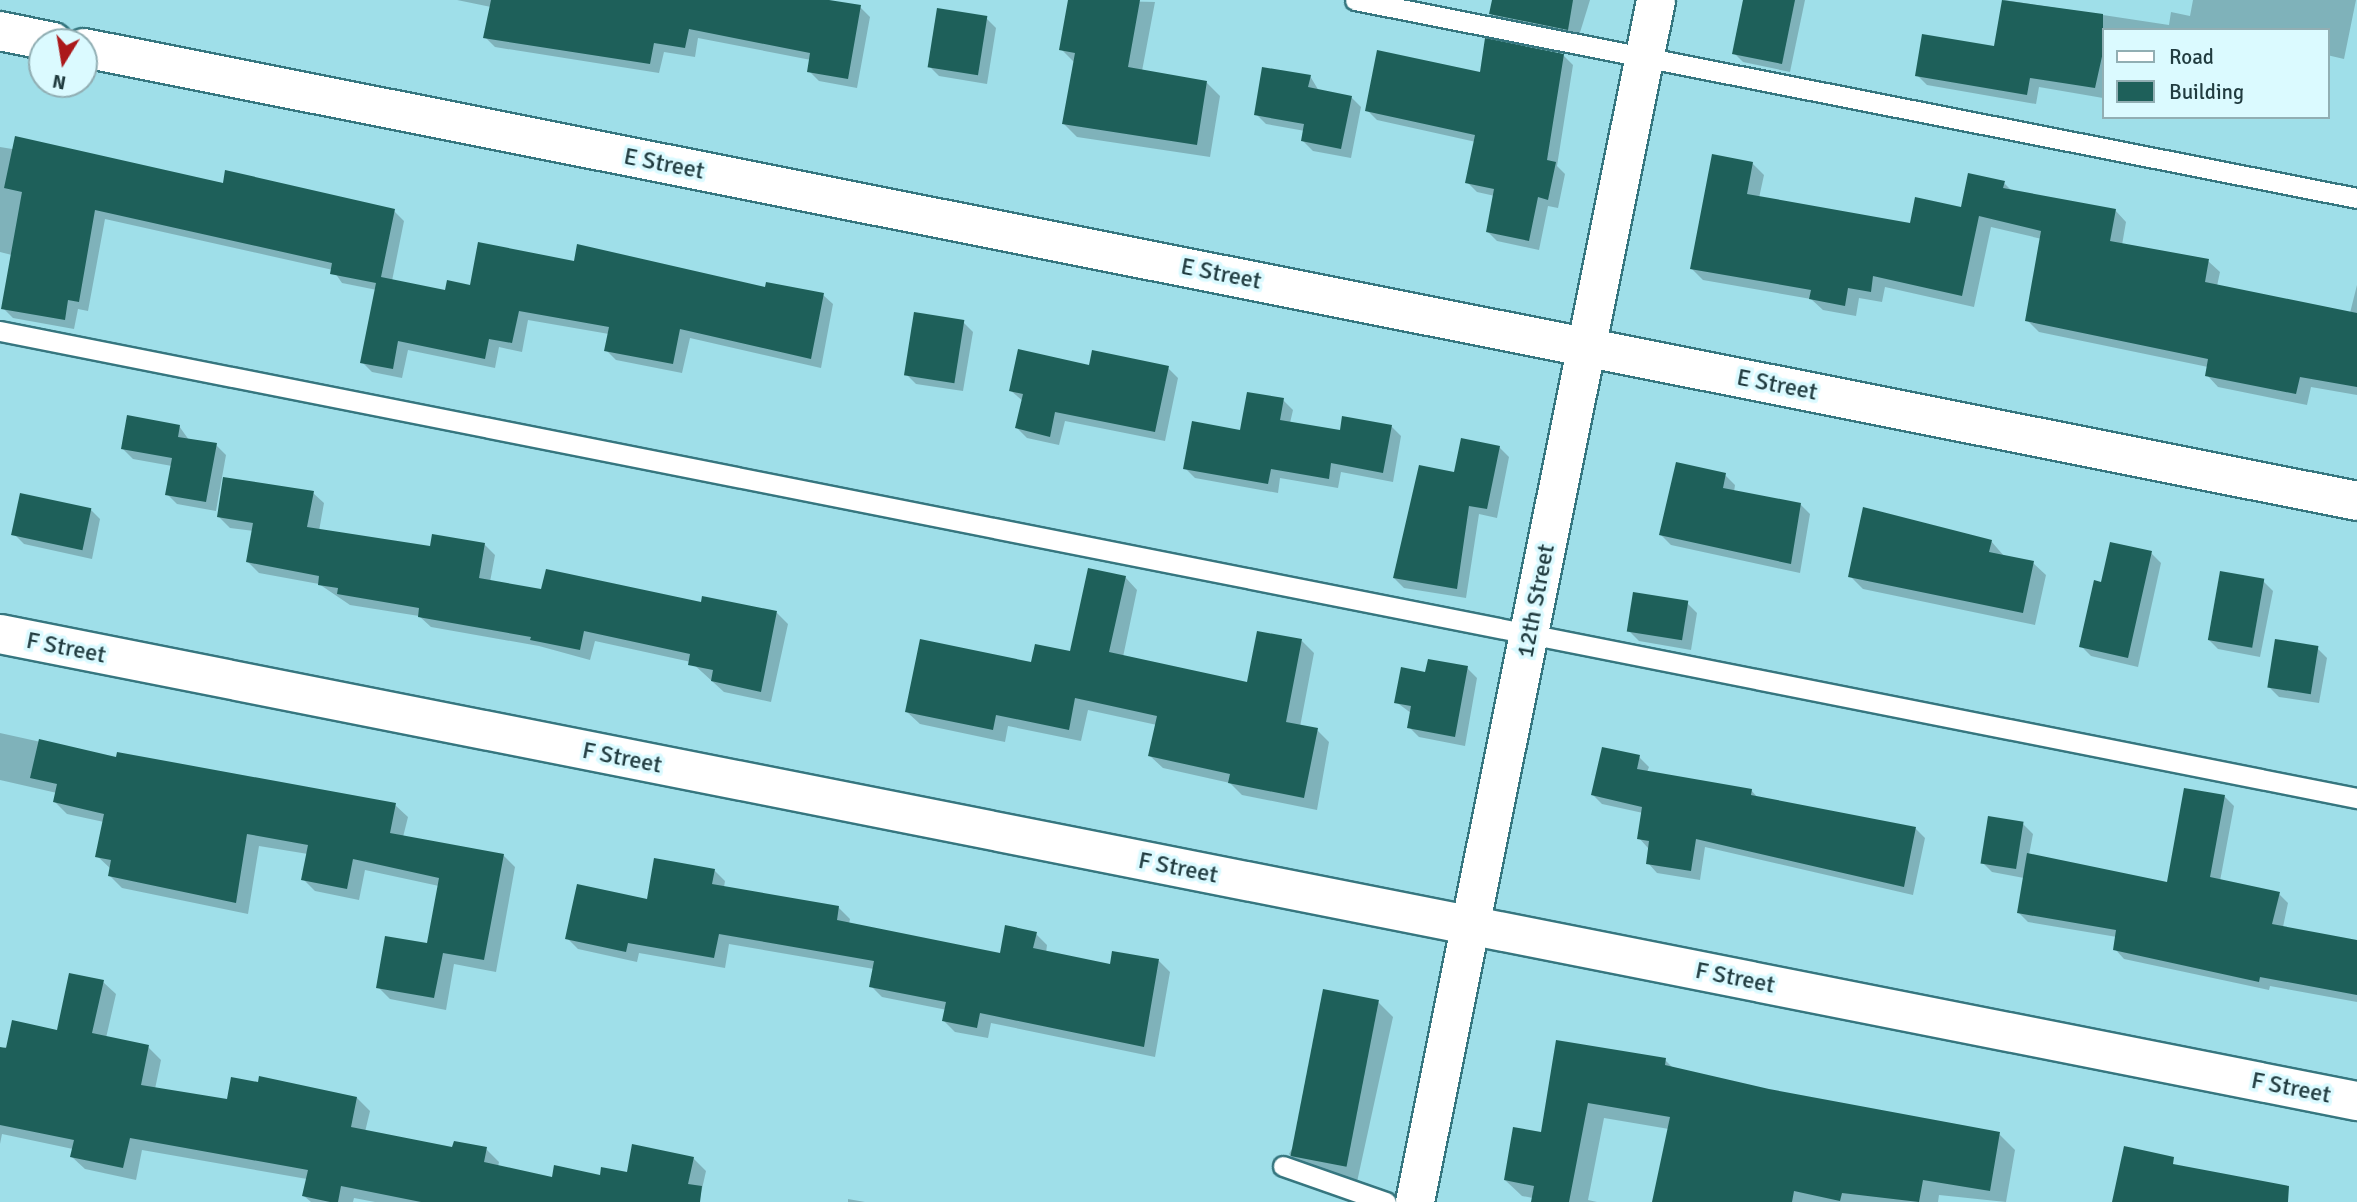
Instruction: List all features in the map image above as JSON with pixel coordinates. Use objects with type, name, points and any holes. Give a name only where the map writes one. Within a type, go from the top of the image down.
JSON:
[{"type":"street","name":"12th Street","points":[[1415,1202],[1584,346],[1656,0]]},
{"type":"street","points":[[0,32],[28,37]]},
{"type":"street","name":"E Street","points":[[98,51],[2357,501]]},
{"type":"street","name":"F Street","points":[[0,634],[2357,1101]]},
{"type":"lane","points":[[1355,0],[2357,198]]},
{"type":"lane","points":[[0,331],[2357,798]]},
{"type":"lane","points":[[1283,1166],[1386,1202]]},
{"type":"building","points":[[491,0],[829,0],[861,5],[848,79],[807,72],[810,53],[689,29],[685,48],[654,43],[650,64],[483,38]]},
{"type":"building","points":[[1068,0],[1140,0],[1128,67],[1207,81],[1197,145],[1062,124],[1075,53],[1059,50]]},
{"type":"building","points":[[1492,0],[1573,0],[1568,30],[1489,14]]},
{"type":"building","points":[[1743,0],[1795,0],[1782,64],[1732,54]]},
{"type":"building","points":[[2002,0],[2103,14],[2102,56],[2095,88],[2030,78],[2027,95],[1915,76],[1922,34],[1994,46]]},
{"type":"building","points":[[937,8],[987,16],[978,75],[928,67]]},
{"type":"building","points":[[1485,38],[1564,54],[1547,160],[1556,162],[1548,200],[1538,197],[1529,241],[1486,232],[1494,189],[1465,183],[1475,135],[1365,111],[1377,50],[1480,72]]},
{"type":"building","points":[[1262,67],[1311,75],[1308,87],[1352,96],[1341,149],[1301,141],[1304,124],[1254,115]]},
{"type":"building","points":[[15,136],[223,183],[225,170],[395,209],[381,277],[445,290],[447,280],[470,285],[478,242],[574,261],[577,244],[765,287],[766,282],[824,293],[811,359],[680,329],[673,364],[604,351],[609,327],[519,311],[512,343],[489,339],[485,359],[398,341],[393,369],[360,363],[376,283],[330,274],[332,263],[95,210],[79,302],[68,300],[65,320],[1,309],[22,192],[4,188]]},
{"type":"building","points":[[1712,154],[1753,162],[1747,194],[1910,223],[1915,197],[1961,207],[1968,173],[2005,181],[2003,188],[2116,209],[2110,241],[2209,259],[2205,282],[2357,313],[2357,387],[2300,377],[2296,394],[2205,376],[2208,359],[2025,321],[2041,231],[1979,216],[1962,296],[1873,276],[1871,292],[1848,288],[1845,306],[1809,299],[1811,290],[1690,269]]},
{"type":"building","points":[[914,312],[964,320],[954,383],[904,375]]},
{"type":"building","points":[[1018,349],[1089,365],[1092,350],[1169,366],[1155,432],[1055,412],[1050,437],[1015,428],[1023,394],[1009,391]]},
{"type":"building","points":[[1247,392],[1284,398],[1280,420],[1340,430],[1342,416],[1392,425],[1383,473],[1331,463],[1329,479],[1271,469],[1268,484],[1183,469],[1192,421],[1240,430]]},
{"type":"building","points":[[127,415],[180,425],[178,437],[217,443],[206,502],[165,495],[172,458],[121,449]]},
{"type":"building","points":[[1461,438],[1500,446],[1487,509],[1469,506],[1457,589],[1393,578],[1419,465],[1454,472]]},
{"type":"building","points":[[1676,462],[1726,473],[1723,488],[1801,503],[1791,564],[1659,535]]},
{"type":"building","points":[[223,477],[314,491],[307,527],[430,546],[432,534],[485,543],[479,578],[541,589],[546,569],[701,602],[702,596],[777,611],[761,692],[711,681],[713,670],[688,665],[690,654],[584,631],[580,650],[530,640],[531,637],[418,617],[419,608],[337,594],[338,588],[318,585],[319,576],[246,562],[253,523],[217,517]]},
{"type":"building","points":[[20,493],[91,508],[82,550],[11,535]]},
{"type":"building","points":[[1863,507],[1992,540],[1989,552],[2034,561],[2023,613],[1848,577]]},
{"type":"building","points":[[2110,542],[2152,551],[2128,658],[2079,647],[2094,580],[2101,582]]},
{"type":"building","points":[[1088,568],[1126,576],[1109,652],[1247,682],[1257,631],[1302,639],[1286,722],[1318,728],[1304,798],[1228,783],[1230,774],[1148,756],[1157,716],[1075,698],[1069,730],[996,715],[993,730],[905,712],[920,639],[1031,662],[1035,644],[1070,651]]},
{"type":"building","points":[[2220,571],[2264,579],[2252,648],[2208,640]]},
{"type":"building","points":[[1633,592],[1688,601],[1682,640],[1627,632]]},
{"type":"building","points":[[2275,639],[2318,646],[2311,694],[2267,687]]},
{"type":"building","points":[[1428,659],[1468,666],[1455,737],[1407,728],[1411,706],[1394,703],[1401,667],[1425,672]]},
{"type":"building","points":[[39,739],[116,757],[117,752],[396,803],[390,833],[504,854],[484,960],[443,953],[434,998],[376,988],[385,936],[427,943],[439,878],[353,859],[347,889],[301,880],[308,845],[247,834],[236,903],[108,876],[111,860],[95,857],[104,814],[53,802],[57,784],[30,778]]},
{"type":"building","points":[[1602,747],[1640,755],[1637,769],[1752,789],[1751,795],[1916,827],[1904,887],[1696,839],[1691,871],[1646,864],[1649,841],[1637,839],[1642,807],[1591,795]]},
{"type":"building","points":[[2184,788],[2225,795],[2210,877],[2280,892],[2272,924],[2357,940],[2357,995],[2260,977],[2259,982],[2113,950],[2116,930],[2017,913],[2027,853],[2167,882]]},
{"type":"building","points":[[1988,816],[2024,822],[2016,869],[1980,863]]},
{"type":"building","points":[[654,858],[715,869],[712,884],[839,906],[837,920],[1000,953],[1005,925],[1037,932],[1033,948],[1110,964],[1112,951],[1159,959],[1144,1047],[980,1013],[977,1028],[942,1021],[946,1002],[869,987],[874,961],[719,934],[714,958],[628,943],[626,952],[565,939],[577,884],[647,899]]},
{"type":"building","points":[[69,973],[104,980],[92,1033],[149,1045],[141,1085],[227,1099],[231,1077],[258,1082],[259,1076],[357,1097],[351,1127],[452,1147],[454,1141],[487,1147],[484,1162],[552,1177],[554,1165],[600,1175],[601,1167],[627,1172],[632,1144],[694,1157],[688,1184],[702,1186],[700,1202],[421,1202],[341,1186],[338,1202],[330,1202],[302,1196],[308,1170],[130,1138],[123,1168],[70,1157],[74,1140],[0,1125],[0,1047],[6,1048],[12,1020],[57,1030]]},
{"type":"building","points":[[1323,989],[1379,1000],[1347,1167],[1291,1156]]},
{"type":"building","points":[[1556,1040],[1666,1058],[1665,1065],[1769,1089],[2000,1132],[1990,1191],[1923,1180],[1919,1202],[1842,1193],[1840,1201],[1794,1191],[1792,1202],[1652,1202],[1670,1117],[1588,1103],[1569,1202],[1531,1202],[1534,1186],[1504,1180],[1513,1127],[1541,1132]]},
{"type":"building","points":[[2124,1146],[2174,1157],[2173,1164],[2289,1186],[2288,1202],[2112,1202]]}]
